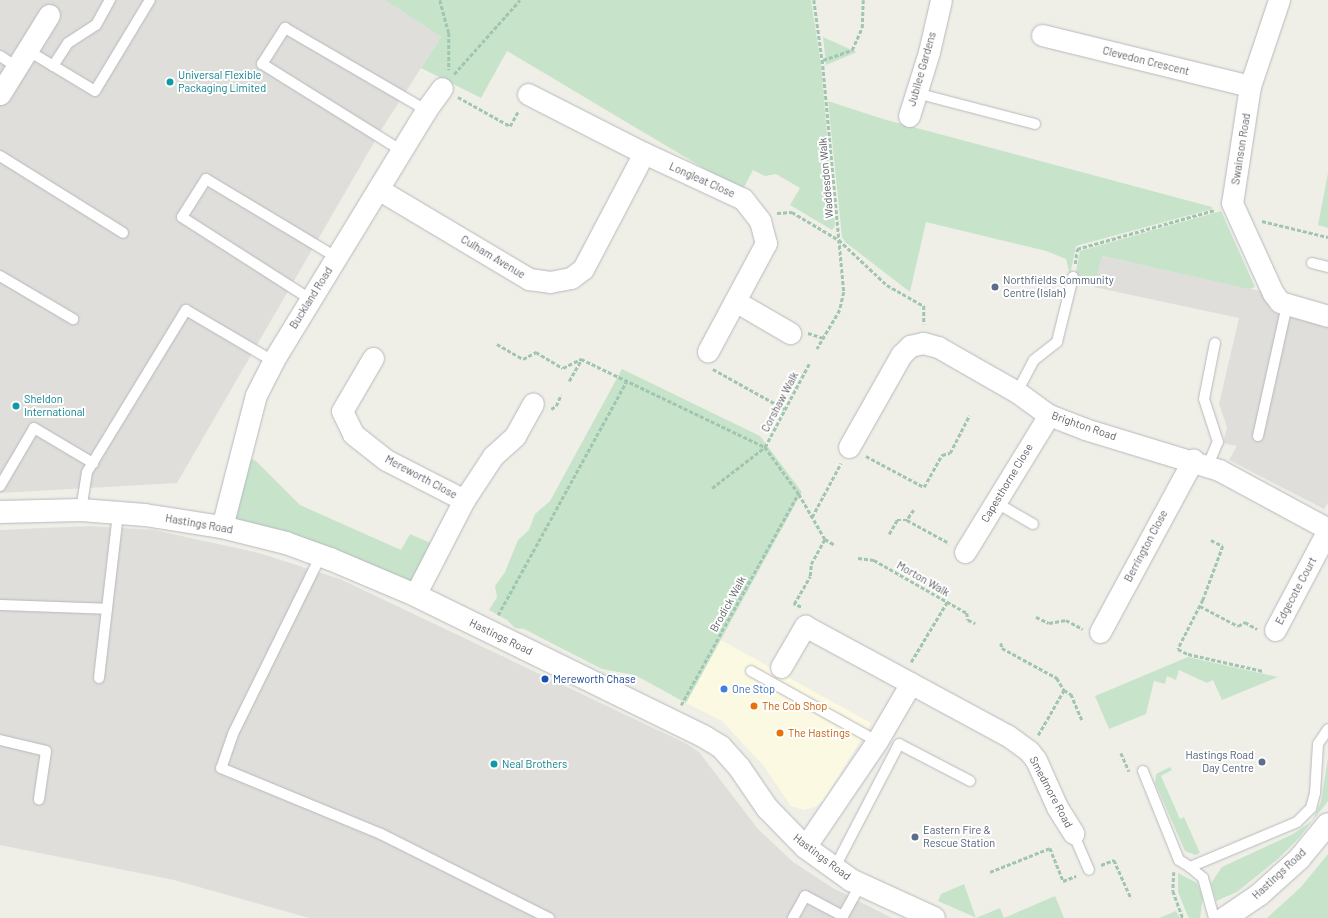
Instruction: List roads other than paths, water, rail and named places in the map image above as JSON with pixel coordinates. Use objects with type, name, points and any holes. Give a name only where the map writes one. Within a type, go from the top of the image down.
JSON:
[{"type":"street","name":"Jubilee Gardens","points":[[909,116],[929,52],[941,0]]},
{"type":"street","name":"Swainson Road","points":[[1279,0],[1250,86],[1234,209],[1280,299]]},
{"type":"street","points":[[2,87],[15,58],[49,15]]},
{"type":"street","name":"Clevedon Crescent","points":[[1042,35],[1250,86]]},
{"type":"street","name":"Buckland Road","points":[[222,527],[256,395],[272,361],[426,110],[445,85]]},
{"type":"street","name":"Longleat Close","points":[[528,94],[644,153],[743,199],[760,221],[766,243],[708,351]]},
{"type":"street","name":"Culham Avenue","points":[[378,189],[529,279],[550,282],[571,278],[583,269],[644,153]]},
{"type":"street","points":[[1280,299],[1328,316]]},
{"type":"street","points":[[734,301],[799,333]]},
{"type":"street","name":"Brighton Road","points":[[849,447],[901,355],[910,346],[923,343],[938,347],[1017,392],[1049,415],[1085,429],[1200,463],[1328,529]]},
{"type":"street","name":"Mereworth Close","points":[[373,358],[342,410],[353,434],[386,460],[464,500]]},
{"type":"street","name":"Mereworth Close","points":[[415,595],[464,500],[493,456],[516,436],[533,404]]},
{"type":"street","name":"Capesthorne Close","points":[[965,552],[1049,415]]},
{"type":"street","name":"Berrington Close","points":[[1100,632],[1200,463]]},
{"type":"street","name":"Hastings Road","points":[[0,512],[81,510],[118,513],[222,527],[286,543],[415,595],[672,721],[720,747],[739,766],[767,808],[805,847],[834,869],[861,884],[934,918]]},
{"type":"street","name":"Edgecote Court","points":[[1275,630],[1328,529]]},
{"type":"street","name":"Smedmore Road","points":[[781,667],[805,626],[1007,735],[1029,751],[1036,760],[1057,807],[1073,833]]},
{"type":"street","points":[[805,847],[877,741],[906,680]]},
{"type":"street","name":"Hastings Road","points":[[1225,918],[1259,895],[1299,859],[1328,824]]},
{"type":"lane","points":[[54,66],[68,43],[96,25],[110,0]]},
{"type":"lane","points":[[15,58],[54,66],[95,90],[150,0]]},
{"type":"lane","points":[[402,151],[262,64],[285,28],[426,110]]},
{"type":"lane","points":[[916,93],[1036,124]]},
{"type":"lane","points":[[0,156],[123,232]]},
{"type":"lane","points":[[310,299],[182,217],[186,210],[206,179],[336,257]]},
{"type":"lane","points":[[1312,263],[1328,268]]},
{"type":"lane","points":[[0,276],[73,319]]},
{"type":"lane","points":[[1017,392],[1034,360],[1057,342],[1073,277]]},
{"type":"lane","points":[[1258,436],[1280,299]]},
{"type":"lane","points":[[81,510],[87,472],[186,310],[272,361]]},
{"type":"lane","points":[[1200,463],[1218,442],[1204,399],[1215,343]]},
{"type":"lane","points":[[0,486],[34,428],[93,463]]},
{"type":"lane","points":[[995,502],[1033,524]]},
{"type":"lane","points":[[99,678],[118,513]]},
{"type":"lane","points":[[321,556],[233,734],[221,768],[381,834],[549,918]]},
{"type":"lane","points":[[0,605],[107,609]]},
{"type":"lane","points":[[751,671],[877,741]]},
{"type":"lane","points":[[1190,868],[1297,822],[1310,808],[1315,793],[1318,744],[1328,729]]},
{"type":"lane","points":[[0,740],[46,751],[39,799]]},
{"type":"lane","points":[[834,869],[899,744],[970,781]]},
{"type":"lane","points":[[1143,771],[1179,860],[1203,878],[1214,918]]},
{"type":"lane","name":"Smedmore Road","points":[[1073,833],[1089,870]]},
{"type":"lane","points":[[794,918],[805,896],[844,917],[861,884]]},
{"type":"place","name":"Universal Flexible Packaging Limited","points":[[170,82]]},
{"type":"place","name":"Northfields Community Centre (Islah)","points":[[995,287]]},
{"type":"place","name":"Sheldon International","points":[[16,406]]},
{"type":"place","name":"Mereworth Chase","points":[[545,679]]},
{"type":"place","name":"One Stop","points":[[724,689]]},
{"type":"place","name":"The Cob Shop","points":[[754,706]]},
{"type":"place","name":"The Hastings","points":[[780,733]]},
{"type":"place","name":"Hastings Road Day Centre","points":[[1262,762]]},
{"type":"place","name":"Neal Brothers","points":[[494,764]]},
{"type":"place","name":"Eastern Fire & Rescue Station","points":[[915,837]]}]
